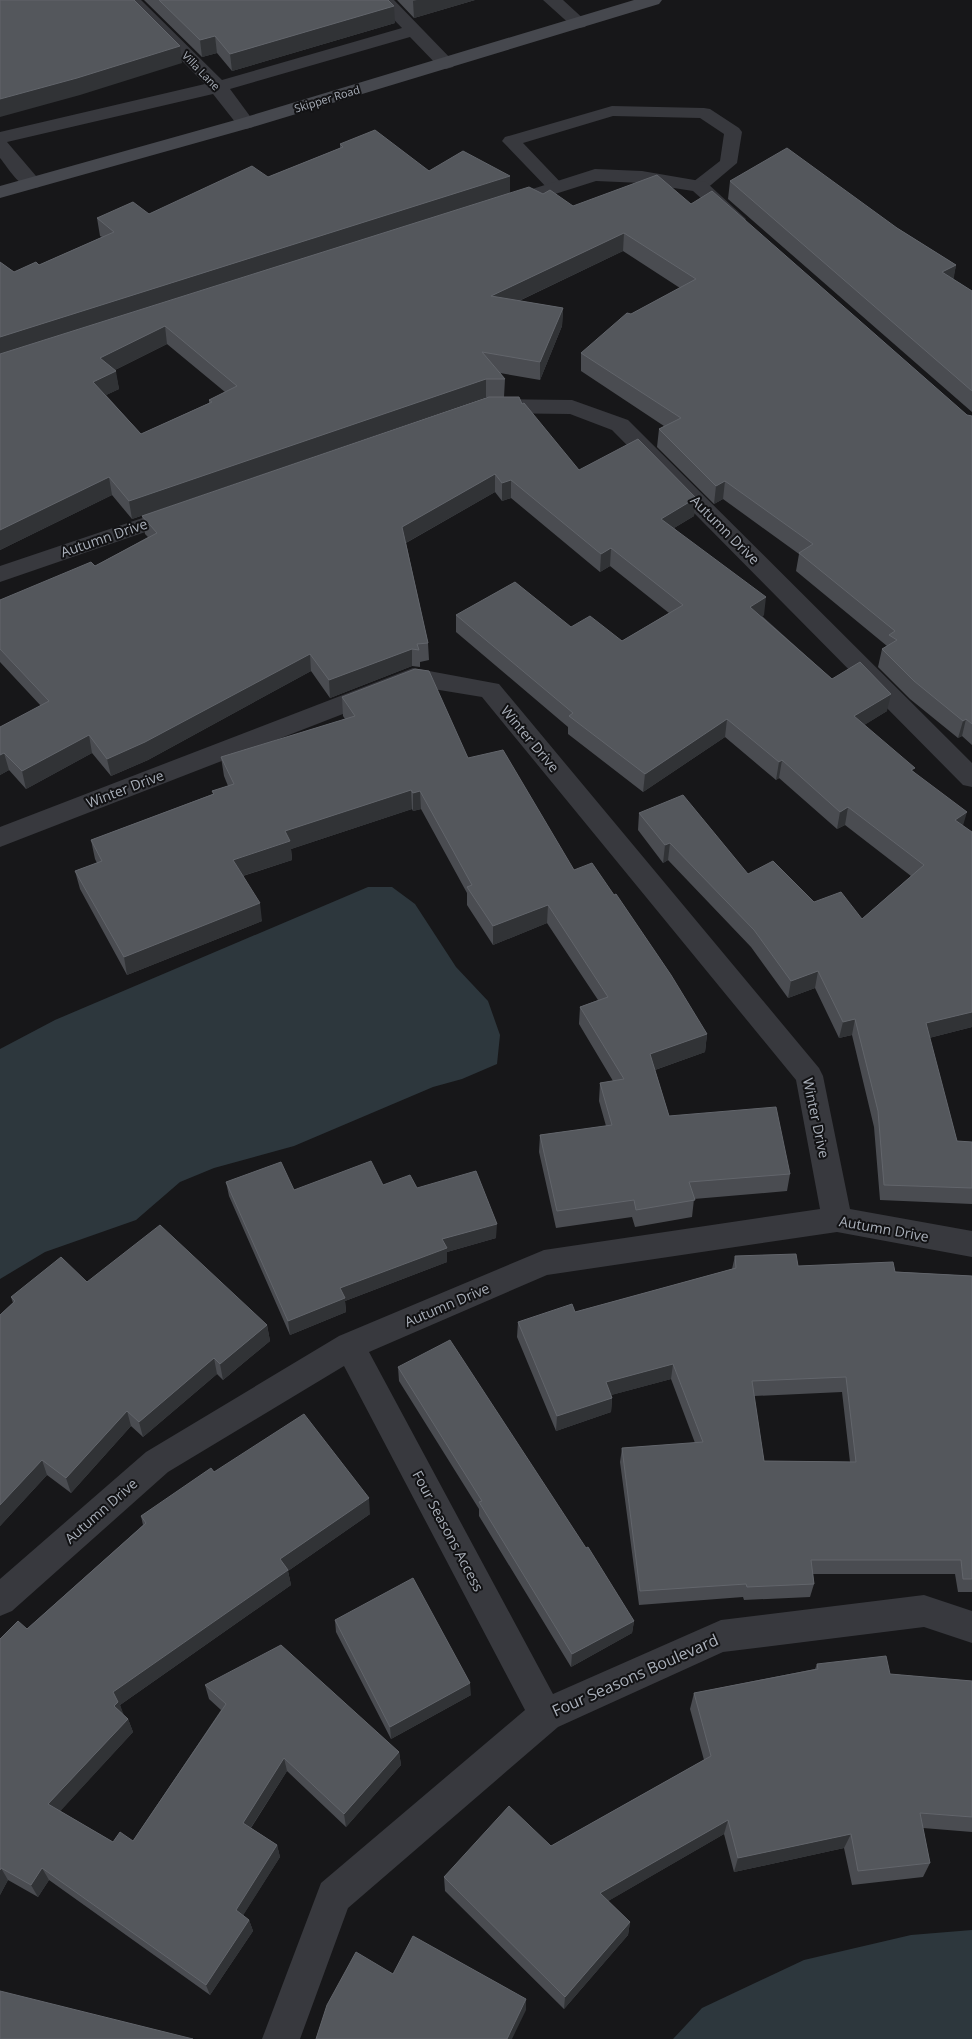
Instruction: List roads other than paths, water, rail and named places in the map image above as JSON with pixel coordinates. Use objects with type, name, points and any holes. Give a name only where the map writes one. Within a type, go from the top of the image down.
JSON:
[{"type":"street","name":"Villa Lane","points":[[131,0],[218,88],[246,123]]},
{"type":"street","points":[[384,0],[446,63]]},
{"type":"street","points":[[552,0],[579,23]]},
{"type":"street","name":"Skipper Road","points":[[0,192],[246,123],[653,0]]},
{"type":"street","points":[[0,138],[218,88],[415,30]]},
{"type":"street","points":[[0,146],[32,183]]},
{"type":"street","points":[[490,208],[595,175],[642,177],[699,186],[750,232]]},
{"type":"street","name":"Autumn Drive","points":[[468,412],[487,406],[572,407],[620,425],[972,778]]},
{"type":"street","name":"Autumn Drive","points":[[0,574],[197,506]]},
{"type":"street","name":"Winter Drive","points":[[0,837],[413,677],[490,690],[809,1076],[837,1220]]},
{"type":"street","name":"Autumn Drive","points":[[0,1600],[157,1462],[350,1346],[544,1263],[837,1220],[972,1244]]},
{"type":"street","name":"Four Seasons Access","points":[[350,1346],[546,1715]]},
{"type":"street","name":"Four Seasons Boulevard","points":[[281,2039],[334,1896],[546,1715],[721,1636],[924,1611],[972,1627]]},
{"type":"lane","points":[[556,187],[511,141],[612,111],[704,113],[733,132],[728,163],[699,186]]}]
